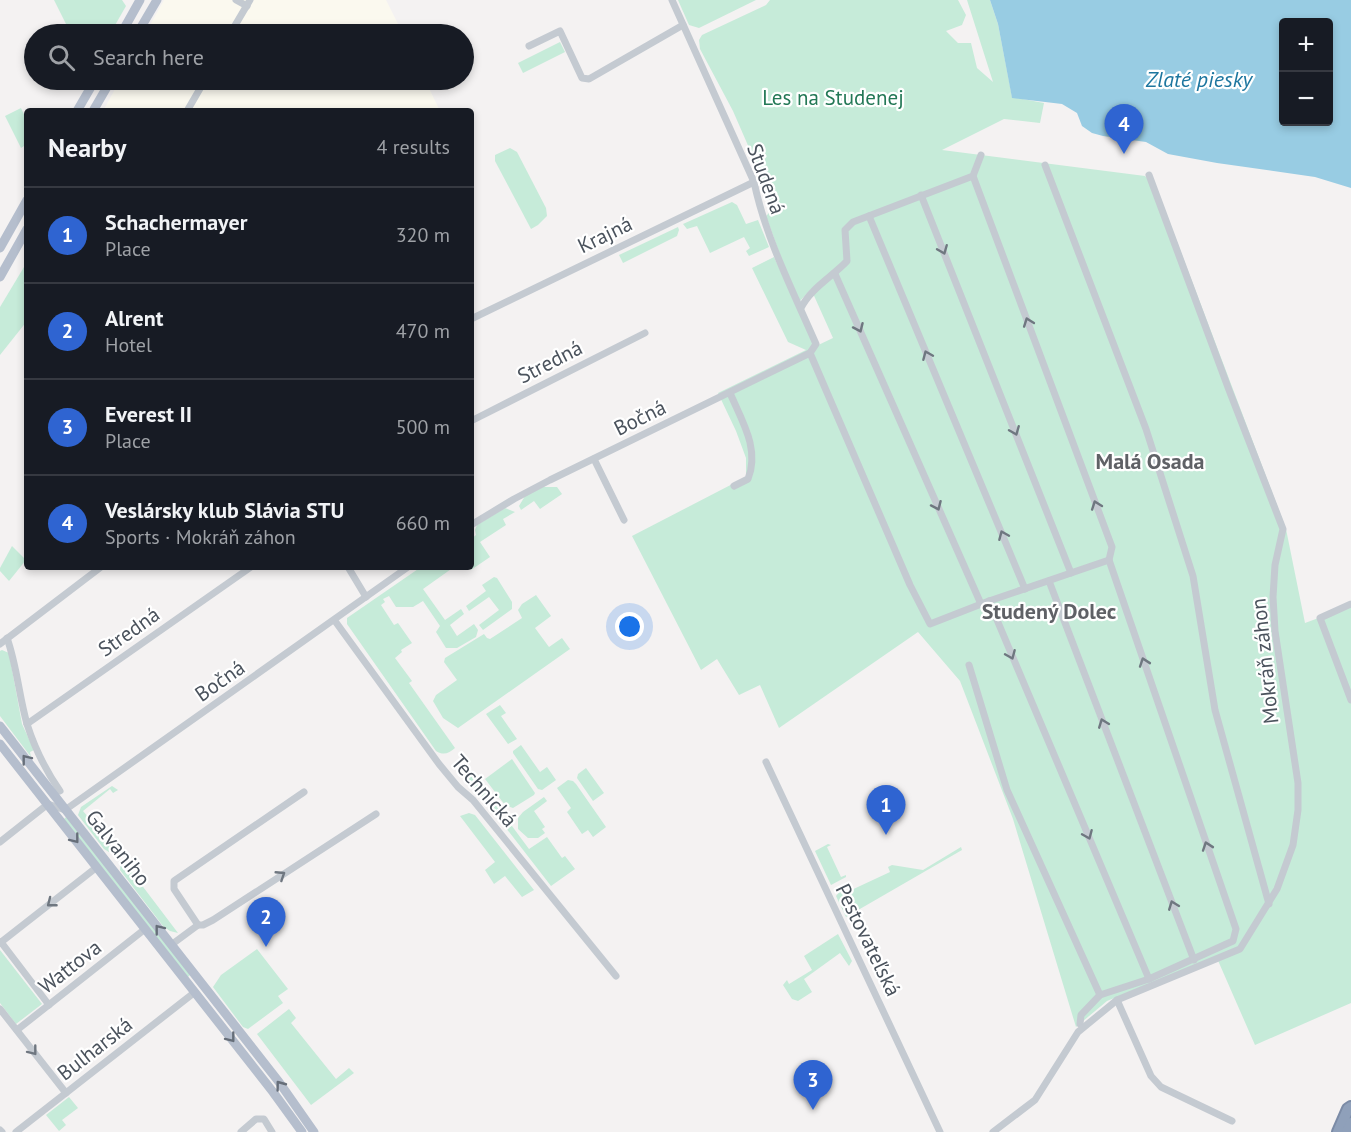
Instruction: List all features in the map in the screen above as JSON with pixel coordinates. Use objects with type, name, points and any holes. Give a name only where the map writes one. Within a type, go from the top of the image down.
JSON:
[{"type":"highway","points":[[1338,1132],[1351,1107]]},
{"type":"highway","points":[[1347,1132],[1351,1123]]},
{"type":"main road","points":[[127,24],[140,0]]},
{"type":"main road","points":[[143,24],[157,0]]},
{"type":"main road","points":[[79,108],[89,90]]},
{"type":"main road","points":[[95,108],[105,90]]},
{"type":"main road","points":[[0,248],[24,205]]},
{"type":"main road","points":[[0,277],[24,234]]},
{"type":"main road","name":"Galvaniho","points":[[0,726],[279,1082],[314,1132]]},
{"type":"main road","name":"Galvaniho","points":[[0,744],[302,1132]]},
{"type":"main road","points":[[195,992],[208,991]]},
{"type":"street","points":[[236,0],[248,3],[236,24]]},
{"type":"street","name":"Studená","points":[[672,0],[754,182],[759,207],[771,241],[816,344]]},
{"type":"street","points":[[529,46],[560,31],[582,78],[589,79],[683,25]]},
{"type":"street","points":[[189,108],[199,90]]},
{"type":"street","points":[[981,155],[973,176],[1112,547],[1108,560],[1236,929],[1233,941],[1194,960],[1149,979],[1100,995],[1081,1015],[1080,1024]]},
{"type":"street","points":[[1045,165],[1146,429],[1193,576],[1215,710],[1269,904]]},
{"type":"street","name":"Mokráň záhon","points":[[993,1132],[1035,1100],[1078,1032],[1117,1000],[1240,949],[1277,889],[1293,845],[1298,810],[1298,783],[1274,620],[1275,565],[1283,529],[1149,175]]},
{"type":"street","points":[[801,308],[812,292],[848,261],[845,230],[853,222],[973,176]]},
{"type":"street","name":"Krajná","points":[[474,318],[754,182]]},
{"type":"street","points":[[921,195],[1071,573]]},
{"type":"street","points":[[869,216],[1025,589]]},
{"type":"street","points":[[835,274],[981,604]]},
{"type":"street","name":"Stredná","points":[[474,419],[645,333]]},
{"type":"street","name":"Bočná","points":[[474,523],[514,499],[810,353],[816,344]]},
{"type":"street","points":[[810,353],[910,585],[930,624],[988,601],[1108,560]]},
{"type":"street","points":[[730,393],[746,430],[753,454],[748,479],[734,486]]},
{"type":"street","points":[[594,459],[624,520]]},
{"type":"street","points":[[0,644],[97,570]]},
{"type":"street","name":"Stredná","points":[[27,724],[247,570]]},
{"type":"street","points":[[350,570],[366,597]]},
{"type":"street","name":"Bočná","points":[[66,810],[404,570]]},
{"type":"street","points":[[1049,581],[1194,960]]},
{"type":"street","points":[[988,601],[1149,979]]},
{"type":"street","points":[[1351,604],[1320,618],[1351,700]]},
{"type":"street","name":"Technická","points":[[335,621],[439,764],[458,787],[473,800],[616,976]]},
{"type":"street","points":[[7,638],[27,724],[45,770],[60,791]]},
{"type":"street","points":[[969,665],[1007,790],[1100,995]]},
{"type":"street","name":"Pestovateľská","points":[[766,762],[940,1132]]},
{"type":"street","points":[[198,925],[174,889],[174,881],[304,792]]},
{"type":"street","points":[[0,842],[48,804],[66,810]]},
{"type":"street","points":[[171,945],[198,925],[203,925],[232,907],[376,814]]},
{"type":"street","points":[[49,1005],[0,942],[97,867]]},
{"type":"street","name":"Wattova","points":[[17,1030],[145,929]]},
{"type":"street","name":"Bulharská","points":[[16,1132],[195,992]]},
{"type":"street","points":[[1117,1000],[1151,1076],[1156,1082],[1175,1095],[1233,1121]]},
{"type":"street","points":[[0,1009],[66,1093]]},
{"type":"street","points":[[240,1132],[256,1119],[264,1119],[272,1132]]},
{"type":"shaded area","points":[[164,0],[386,0],[398,24],[151,24]]},
{"type":"shaded area","points":[[115,90],[430,90],[439,108],[105,108]]},
{"type":"green space","points":[[54,0],[122,0],[126,6],[116,24],[66,24]]},
{"type":"green space","points":[[678,0],[756,0],[699,28],[689,25]]},
{"type":"green space","name":"Les na Studenej","points":[[770,0],[958,0],[966,15],[962,25],[946,31],[958,43],[971,43],[977,68],[993,82],[967,0],[990,0],[998,24],[1012,97],[1044,103],[1040,123],[1004,119],[942,150],[1145,176],[1157,189],[1286,529],[1305,623],[1351,606],[1351,1003],[1255,1045],[1216,956],[1107,1001],[1076,1027],[1013,819],[960,681],[918,632],[779,728],[760,685],[739,695],[717,659],[701,670],[632,536],[746,477],[746,458],[718,393],[806,350],[788,342],[752,268],[774,257],[814,344],[812,348],[833,338],[811,289],[800,301],[766,216],[774,208],[756,176],[760,173],[733,111],[700,49],[699,40],[702,35],[766,5]]},
{"type":"green space","points":[[560,42],[565,52],[523,73],[518,63]]},
{"type":"green space","points":[[21,108],[24,114],[24,146],[21,148],[5,116]]},
{"type":"green space","points":[[510,148],[517,152],[546,208],[547,216],[531,229],[495,161],[495,155]]},
{"type":"green space","points":[[732,202],[737,205],[746,224],[758,220],[769,247],[749,256],[746,251],[750,248],[744,237],[710,253],[697,226],[687,229],[683,224]]},
{"type":"green space","points":[[678,227],[677,236],[623,263],[619,255]]},
{"type":"green space","points":[[24,267],[24,325],[0,355],[0,307]]},
{"type":"green space","points":[[543,487],[557,487],[562,494],[540,509],[534,501],[521,510],[519,506],[525,496]]},
{"type":"green space","points":[[505,508],[515,512],[503,519],[506,525],[480,542],[490,557],[474,568],[474,537],[477,525]]},
{"type":"green space","points":[[12,546],[24,558],[24,562],[9,581],[0,568]]},
{"type":"green space","points":[[417,570],[450,570],[423,589],[445,620],[461,609],[464,614],[450,625],[457,636],[474,624],[478,630],[476,637],[457,648],[446,648],[436,632],[440,626],[423,601],[413,607],[396,607],[389,596],[383,599],[385,602],[381,605],[394,625],[398,623],[412,643],[401,650],[402,652],[395,658],[412,681],[409,683],[455,748],[444,754],[436,751],[347,624],[347,618]]},
{"type":"green space","points":[[494,577],[497,578],[512,602],[512,609],[483,630],[479,625],[499,610],[489,597],[469,611],[466,606],[486,591],[482,585]]},
{"type":"green space","points":[[536,595],[551,616],[535,628],[549,647],[562,638],[570,649],[458,728],[443,718],[433,701],[436,695],[457,680],[444,662],[445,658],[484,634],[490,639],[522,618],[518,610],[522,604]]},
{"type":"green space","points":[[0,651],[9,653],[22,724],[34,750],[30,752],[31,757],[0,716]]},
{"type":"green space","points":[[500,705],[506,713],[501,716],[517,739],[508,744],[486,714]]},
{"type":"green space","points":[[521,745],[540,772],[547,767],[556,780],[542,790],[538,789],[513,753]]},
{"type":"green space","points":[[512,759],[535,793],[513,808],[505,805],[485,779]]},
{"type":"green space","points":[[456,764],[463,764],[504,816],[497,816]]},
{"type":"green space","points":[[586,768],[604,793],[593,801],[577,778],[578,774]]},
{"type":"green space","points":[[568,780],[576,784],[606,827],[593,837],[588,830],[582,834],[567,812],[571,808],[557,788]]},
{"type":"green space","points":[[112,786],[118,790],[113,793],[110,789],[83,811],[117,851],[109,852],[104,849],[78,815],[81,807]]},
{"type":"green space","points":[[544,797],[547,801],[534,811],[545,827],[542,829],[545,833],[538,838],[528,838],[518,829],[518,818]]},
{"type":"green space","points":[[469,813],[475,815],[534,890],[522,897],[505,876],[494,884],[485,870],[495,862],[460,816]]},
{"type":"green space","points":[[66,817],[190,975],[188,977],[64,819]]},
{"type":"green space","points":[[509,822],[529,849],[547,837],[562,858],[565,856],[575,869],[551,886],[506,828]]},
{"type":"green space","points":[[828,844],[831,845],[827,847],[841,877],[846,875],[831,885],[815,851]]},
{"type":"green space","points":[[961,847],[962,850],[846,917],[836,896],[842,889],[845,893],[890,872],[888,867],[892,865],[923,870]]},
{"type":"green space","points":[[125,858],[125,863],[178,933],[163,926],[120,870],[121,861]]},
{"type":"green space","points":[[838,934],[852,961],[849,966],[840,953],[804,979],[812,992],[798,1001],[792,999],[783,985],[787,980],[789,984],[812,970],[804,956]]},
{"type":"green space","points":[[257,949],[288,989],[278,996],[283,1003],[248,1029],[243,1027],[213,987],[221,975]]},
{"type":"green space","points":[[0,950],[42,1004],[16,1024],[0,1003]]},
{"type":"green space","points":[[289,1009],[296,1018],[291,1023],[336,1079],[349,1068],[354,1073],[311,1105],[257,1034]]},
{"type":"green space","points":[[69,1097],[78,1108],[62,1120],[66,1125],[59,1131],[46,1115]]},
{"type":"water","name":"Zlaté piesky","points":[[990,0],[1351,0],[1351,188],[1315,177],[1168,154],[1146,142],[1092,133],[1082,126],[1077,113],[1062,104],[1012,98],[998,24]]},
{"type":"place","name":"Veslársky klub Slávia STU","points":[[1124,154]]},
{"type":"place","name":"Schachermayer","points":[[886,835]]},
{"type":"place","name":"Alrent","points":[[266,947]]},
{"type":"place","name":"Everest II","points":[[813,1110]]},
{"type":"district","name":"Malá Osada","points":[[1150,461]]},
{"type":"district","name":"Studený Dolec","points":[[1049,611]]}]
